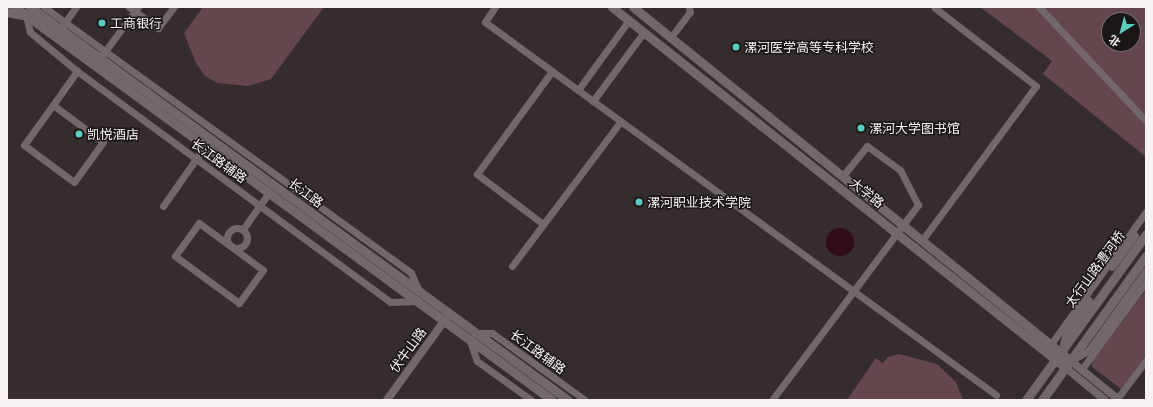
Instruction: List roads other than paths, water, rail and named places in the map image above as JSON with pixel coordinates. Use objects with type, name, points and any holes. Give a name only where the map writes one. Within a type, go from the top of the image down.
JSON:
[{"type":"main road","name":"长江路","points":[[15,7],[28,11],[60,29],[97,62],[268,194],[418,297]]},
{"type":"main road","name":"大学路","points":[[612,7],[1069,364]]},
{"type":"main road","name":"大学路","points":[[633,7],[923,239],[1051,344],[1059,355]]},
{"type":"main road","name":"长江路","points":[[28,11],[447,318],[552,400]]},
{"type":"main road","points":[[7,12],[28,11]]},
{"type":"main road","name":"太行山路澧河桥","points":[[1069,335],[1146,234]]},
{"type":"main road","points":[[1042,400],[1069,364],[1085,349],[1146,256]]},
{"type":"main road","points":[[1026,400],[1059,355],[1069,335]]},
{"type":"main road","name":"长江路","points":[[472,337],[568,400]]},
{"type":"street","name":"长江路辅路","points":[[28,11],[30,32],[77,71],[390,302],[418,297],[412,273],[44,7]]},
{"type":"street","points":[[60,29],[76,7]]},
{"type":"street","points":[[86,78],[106,51],[134,8],[158,28],[174,7]]},
{"type":"street","points":[[495,7],[485,22],[593,100],[852,293],[996,395]]},
{"type":"street","points":[[671,37],[690,12],[689,7]]},
{"type":"street","points":[[1040,7],[1146,118]]},
{"type":"street","points":[[923,239],[1036,86],[934,8]]},
{"type":"street","points":[[578,90],[629,20]]},
{"type":"street","points":[[593,100],[644,32]]},
{"type":"street","points":[[53,104],[103,142],[74,182],[24,145],[53,104],[77,71]]},
{"type":"street","points":[[543,224],[477,174],[552,71]]},
{"type":"street","points":[[512,266],[621,121]]},
{"type":"street","points":[[163,206],[205,146]]},
{"type":"street","points":[[772,400],[918,205],[900,170],[867,146],[843,176]]},
{"type":"street","points":[[243,229],[268,194]]},
{"type":"street","points":[[1051,344],[1146,212]]},
{"type":"street","name":"太行山路澧河桥","points":[[1069,335],[1146,220]]},
{"type":"street","points":[[243,229],[237,228],[229,232],[232,247],[263,270],[239,303],[175,256],[199,223],[232,247],[242,247],[247,242],[243,229]]},
{"type":"street","points":[[1085,349],[1146,270]]},
{"type":"street","points":[[1082,369],[1146,282]]},
{"type":"street","name":"伏牛山路","points":[[387,400],[447,318]]},
{"type":"street","name":"长江路辅路","points":[[472,337],[492,333],[585,400]]},
{"type":"street","points":[[472,337],[477,361],[531,400]]},
{"type":"street","points":[[1118,399],[1146,360]]},
{"type":"street","name":"大学路","points":[[1069,364],[1082,369],[1118,399]]},
{"type":"street","name":"大学路","points":[[1069,364],[1105,400]]},
{"type":"place","name":"工商银行","points":[[102,23]]},
{"type":"place","name":"漯河医学高等专科学校","points":[[736,47]]},
{"type":"place","name":"漯河大学图书馆","points":[[861,128]]},
{"type":"place","name":"凯悦酒店","points":[[79,134]]},
{"type":"place","name":"漯河职业技术学院","points":[[639,202]]}]
